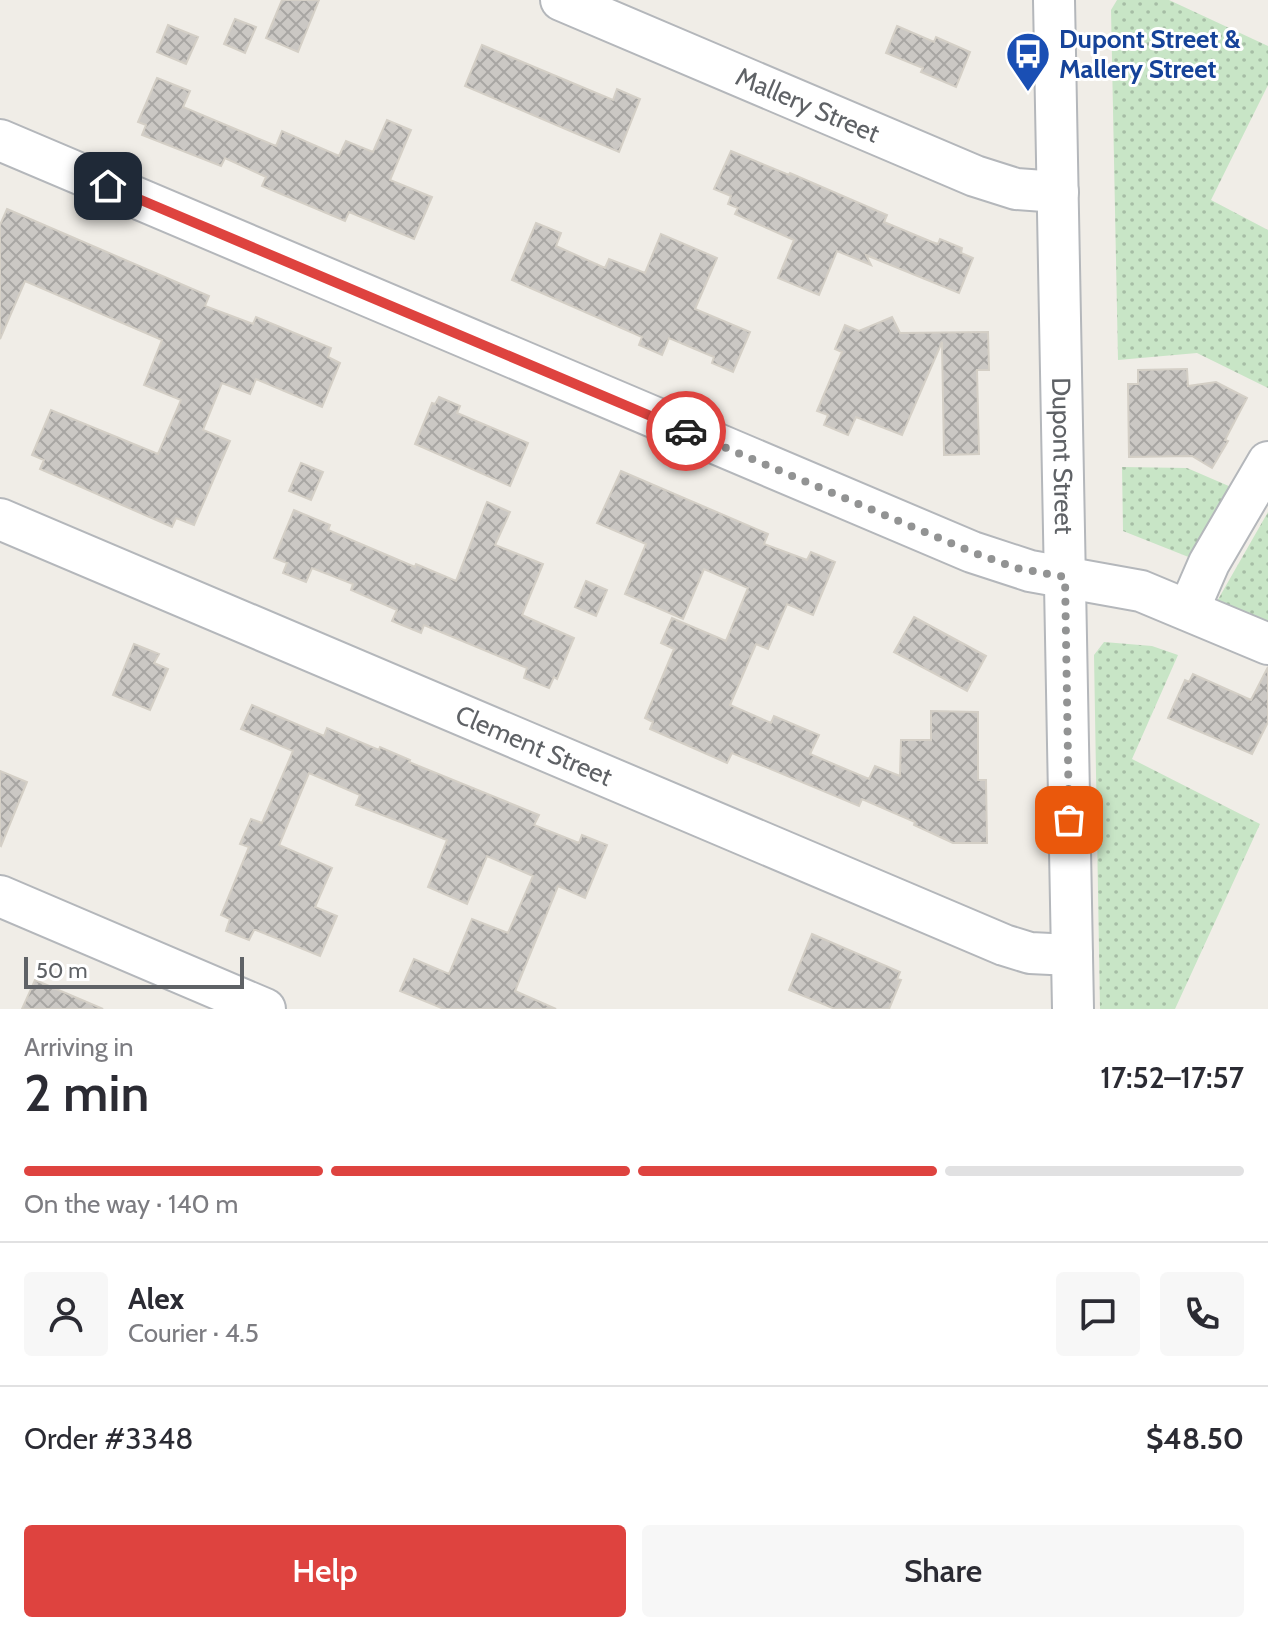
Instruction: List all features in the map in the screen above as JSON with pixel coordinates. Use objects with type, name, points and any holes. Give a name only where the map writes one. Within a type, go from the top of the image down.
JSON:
[{"type":"street","name":"Mallery Street","points":[[561,0],[975,176],[1016,189],[1058,192]]},
{"type":"street","name":"Dupont Street","points":[[1054,0],[1073,1009]]},
{"type":"street","points":[[0,140],[972,552],[1016,568],[1141,591],[1268,644]]},
{"type":"street","points":[[1189,609],[1203,576],[1268,462]]},
{"type":"street","name":"Clement Street","points":[[0,519],[1004,945],[1030,953],[1072,955]]},
{"type":"street","points":[[0,896],[265,1009]]},
{"type":"green space","points":[[1117,0],[1169,0],[1268,46],[1268,85],[1211,200],[1268,230],[1268,388],[1197,353],[1118,360],[1111,10]]},
{"type":"green space","points":[[1122,467],[1187,468],[1238,490],[1191,558],[1123,531]]},
{"type":"green space","points":[[1268,512],[1268,626],[1216,603]]},
{"type":"green space","points":[[1104,642],[1152,646],[1178,655],[1132,759],[1260,824],[1175,1009],[1100,1009],[1094,655]]},
{"type":"building","points":[[282,0],[319,0],[298,52],[266,38]]},
{"type":"building","points":[[235,19],[256,27],[245,53],[224,44]]},
{"type":"building","points":[[168,25],[198,37],[186,64],[157,52]]},
{"type":"building","points":[[897,26],[934,42],[936,37],[970,52],[956,87],[921,72],[923,68],[886,53]]},
{"type":"building","points":[[482,45],[613,100],[617,89],[640,99],[619,152],[465,86]]},
{"type":"building","points":[[157,78],[190,91],[183,107],[276,146],[282,131],[339,156],[346,141],[373,152],[387,120],[411,130],[390,180],[432,197],[414,239],[349,212],[345,221],[262,186],[266,177],[225,158],[221,166],[142,135],[146,125],[138,122]]},
{"type":"building","points":[[731,151],[887,215],[884,222],[938,244],[940,239],[962,248],[961,253],[973,258],[959,293],[866,255],[871,265],[837,251],[819,295],[778,278],[794,240],[735,214],[738,208],[728,204],[731,196],[714,189]]},
{"type":"building","points":[[7,209],[209,296],[205,306],[253,324],[256,317],[331,348],[328,357],[340,363],[322,407],[256,379],[250,394],[222,383],[203,430],[230,441],[194,525],[176,518],[172,527],[40,469],[44,460],[32,455],[51,410],[158,454],[181,400],[144,385],[162,340],[25,281],[0,339],[0,225]]},
{"type":"building","points":[[536,223],[561,233],[556,246],[605,268],[609,259],[645,273],[661,234],[717,258],[695,309],[750,332],[733,372],[712,363],[714,357],[669,338],[662,355],[639,345],[642,337],[512,280]]},
{"type":"building","points":[[892,317],[900,333],[988,332],[989,370],[977,370],[979,454],[944,455],[942,342],[902,435],[856,417],[848,435],[824,425],[828,415],[817,411],[842,352],[835,349],[845,325],[859,331]]},
{"type":"building","points":[[1187,369],[1188,386],[1216,382],[1247,398],[1212,468],[1192,456],[1129,457],[1128,384],[1138,384],[1138,370]]},
{"type":"building","points":[[439,397],[460,406],[457,413],[528,443],[510,486],[415,444],[432,403],[435,404]]},
{"type":"building","points":[[301,463],[323,472],[311,500],[289,491]]},
{"type":"building","points":[[621,471],[768,534],[764,544],[807,560],[811,552],[835,562],[813,615],[787,604],[768,649],[756,644],[730,705],[771,723],[774,716],[819,735],[810,754],[869,779],[875,766],[900,776],[901,740],[931,740],[931,711],[978,712],[978,780],[986,780],[987,843],[953,843],[862,799],[859,806],[732,753],[727,763],[650,729],[653,722],[645,718],[674,649],[661,643],[672,618],[726,641],[748,588],[704,569],[683,619],[625,594],[646,544],[597,523]]},
{"type":"building","points":[[487,502],[510,512],[495,545],[543,564],[522,615],[574,638],[557,679],[554,677],[549,688],[524,678],[527,668],[424,625],[421,633],[392,621],[397,610],[351,590],[353,584],[312,568],[306,582],[283,573],[287,563],[274,558],[294,510],[330,525],[328,530],[456,581]]},
{"type":"building","points":[[586,581],[607,590],[596,616],[575,607]]},
{"type":"building","points":[[914,617],[986,656],[967,691],[894,652]]},
{"type":"building","points":[[134,644],[159,654],[154,663],[168,669],[150,710],[113,695]]},
{"type":"building","points":[[1268,667],[1268,722],[1252,754],[1168,718],[1185,680],[1189,682],[1193,674],[1251,700]]},
{"type":"building","points":[[252,705],[324,736],[327,728],[379,750],[380,747],[539,815],[534,825],[579,843],[582,835],[607,845],[585,898],[558,886],[515,991],[556,1009],[444,1009],[400,991],[414,959],[449,974],[472,919],[508,933],[533,876],[487,856],[467,904],[428,887],[447,840],[356,805],[360,795],[309,773],[279,845],[332,868],[315,907],[337,916],[320,956],[256,930],[249,940],[226,931],[230,919],[221,915],[249,847],[240,844],[251,819],[262,823],[293,751],[241,729]]},
{"type":"building","points":[[0,771],[27,782],[1,846],[0,845]]},
{"type":"building","points":[[812,934],[900,972],[897,979],[901,980],[889,1009],[835,1009],[789,990]]},
{"type":"building","points":[[35,980],[103,1009],[22,1009]]},
{"type":"way so far","points":[[686,431],[972,552],[1016,568],[1065,577],[1069,820]]},
{"type":"place","name":"Dupont Street & Mallery Street","points":[[1028,93]]},
{"type":"route","points":[[108,186],[686,431]]}]
